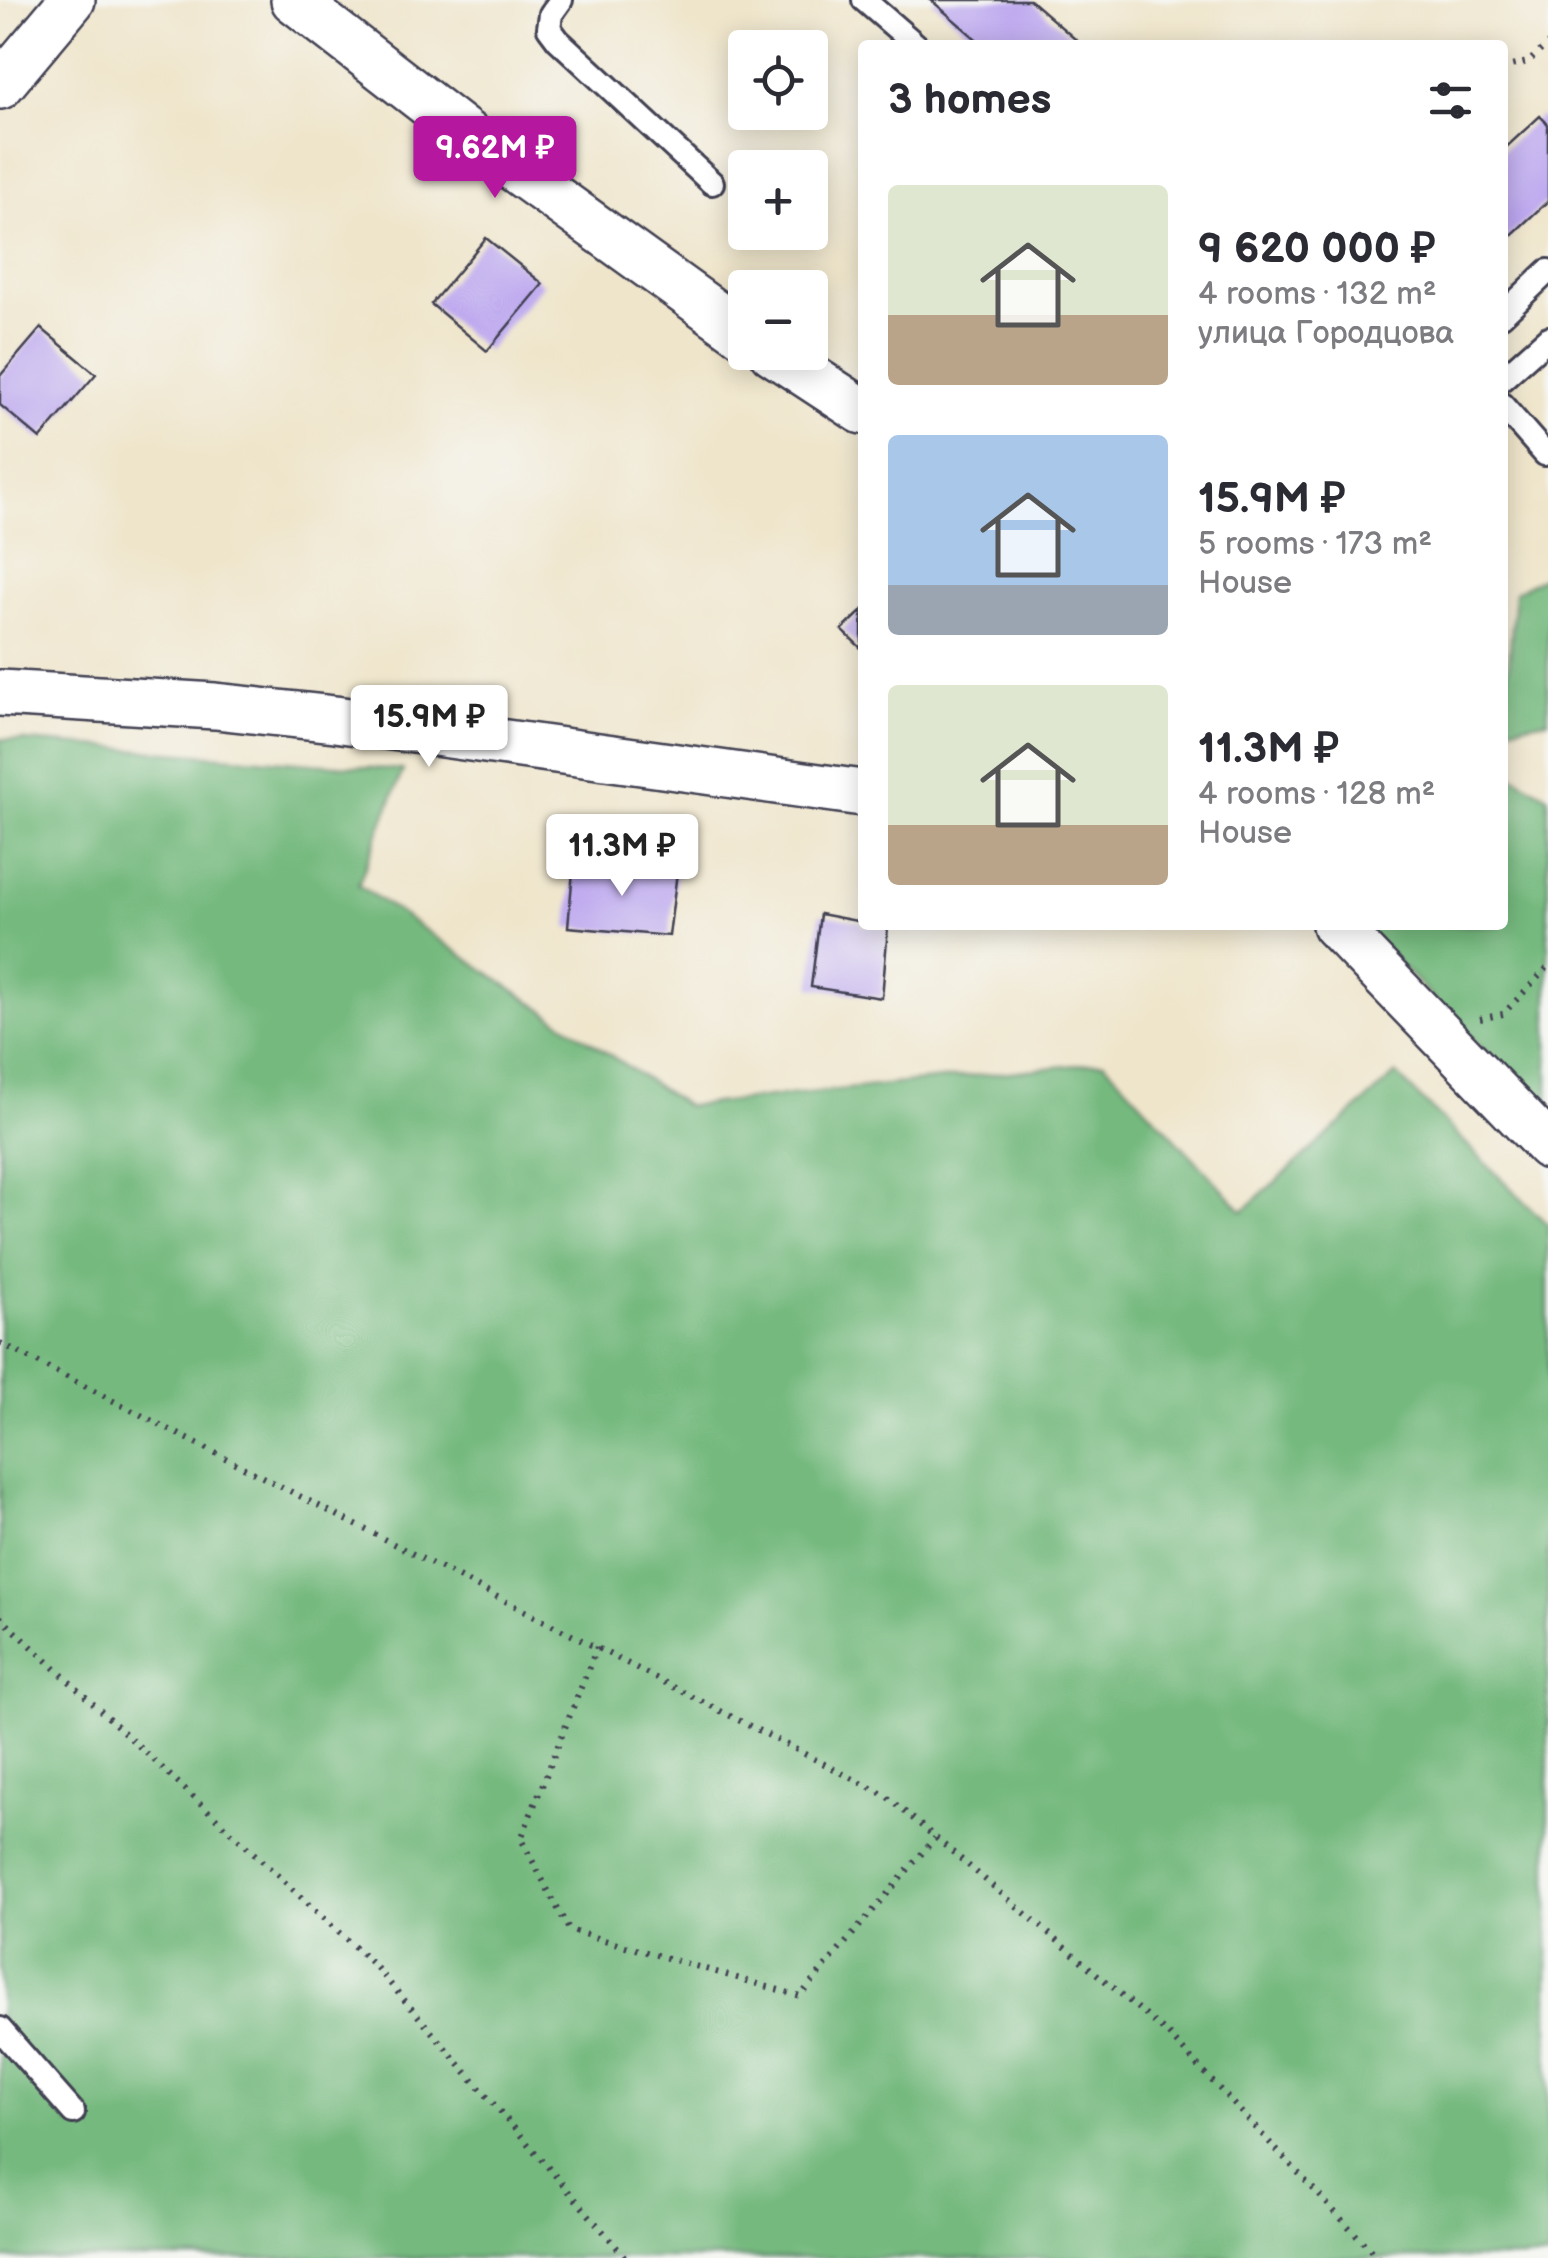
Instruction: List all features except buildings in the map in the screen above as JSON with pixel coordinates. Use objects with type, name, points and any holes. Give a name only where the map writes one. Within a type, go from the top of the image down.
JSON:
[{"type":"street","points":[[0,86],[72,0]]},
{"type":"street","points":[[294,0],[476,141],[728,324]]},
{"type":"street","points":[[801,370],[858,406]]},
{"type":"street","points":[[0,693],[215,706],[335,718],[858,792]]},
{"type":"street","points":[[1341,930],[1548,1146]]},
{"type":"lane","points":[[561,0],[551,14],[550,28],[558,40],[712,184]]},
{"type":"lane","points":[[864,0],[910,40]]},
{"type":"lane","points":[[1508,309],[1548,271]]},
{"type":"lane","points":[[1508,374],[1548,338]]},
{"type":"lane","points":[[1508,412],[1545,454]]},
{"type":"lane","points":[[0,2029],[74,2112]]},
{"type":"path","points":[[1508,67],[1528,62],[1548,44]]},
{"type":"path","points":[[1435,1028],[1504,1014],[1548,967]]},
{"type":"path","points":[[0,1343],[885,1795],[1168,2034],[1378,2258]]},
{"type":"path","points":[[0,1617],[376,1966],[626,2258]]},
{"type":"path","points":[[597,1648],[520,1839],[568,1930],[800,1996],[936,1838]]},
{"type":"green space","points":[[1548,574],[1548,720],[1508,727],[1508,671],[1515,592]]},
{"type":"green space","points":[[0,739],[403,770],[358,885],[686,1106],[1104,1062],[1243,1211],[1396,1074],[1548,1225],[1548,2258],[0,2258]]},
{"type":"green space","points":[[1508,773],[1548,796],[1548,1115],[1366,930],[1508,930]]}]
